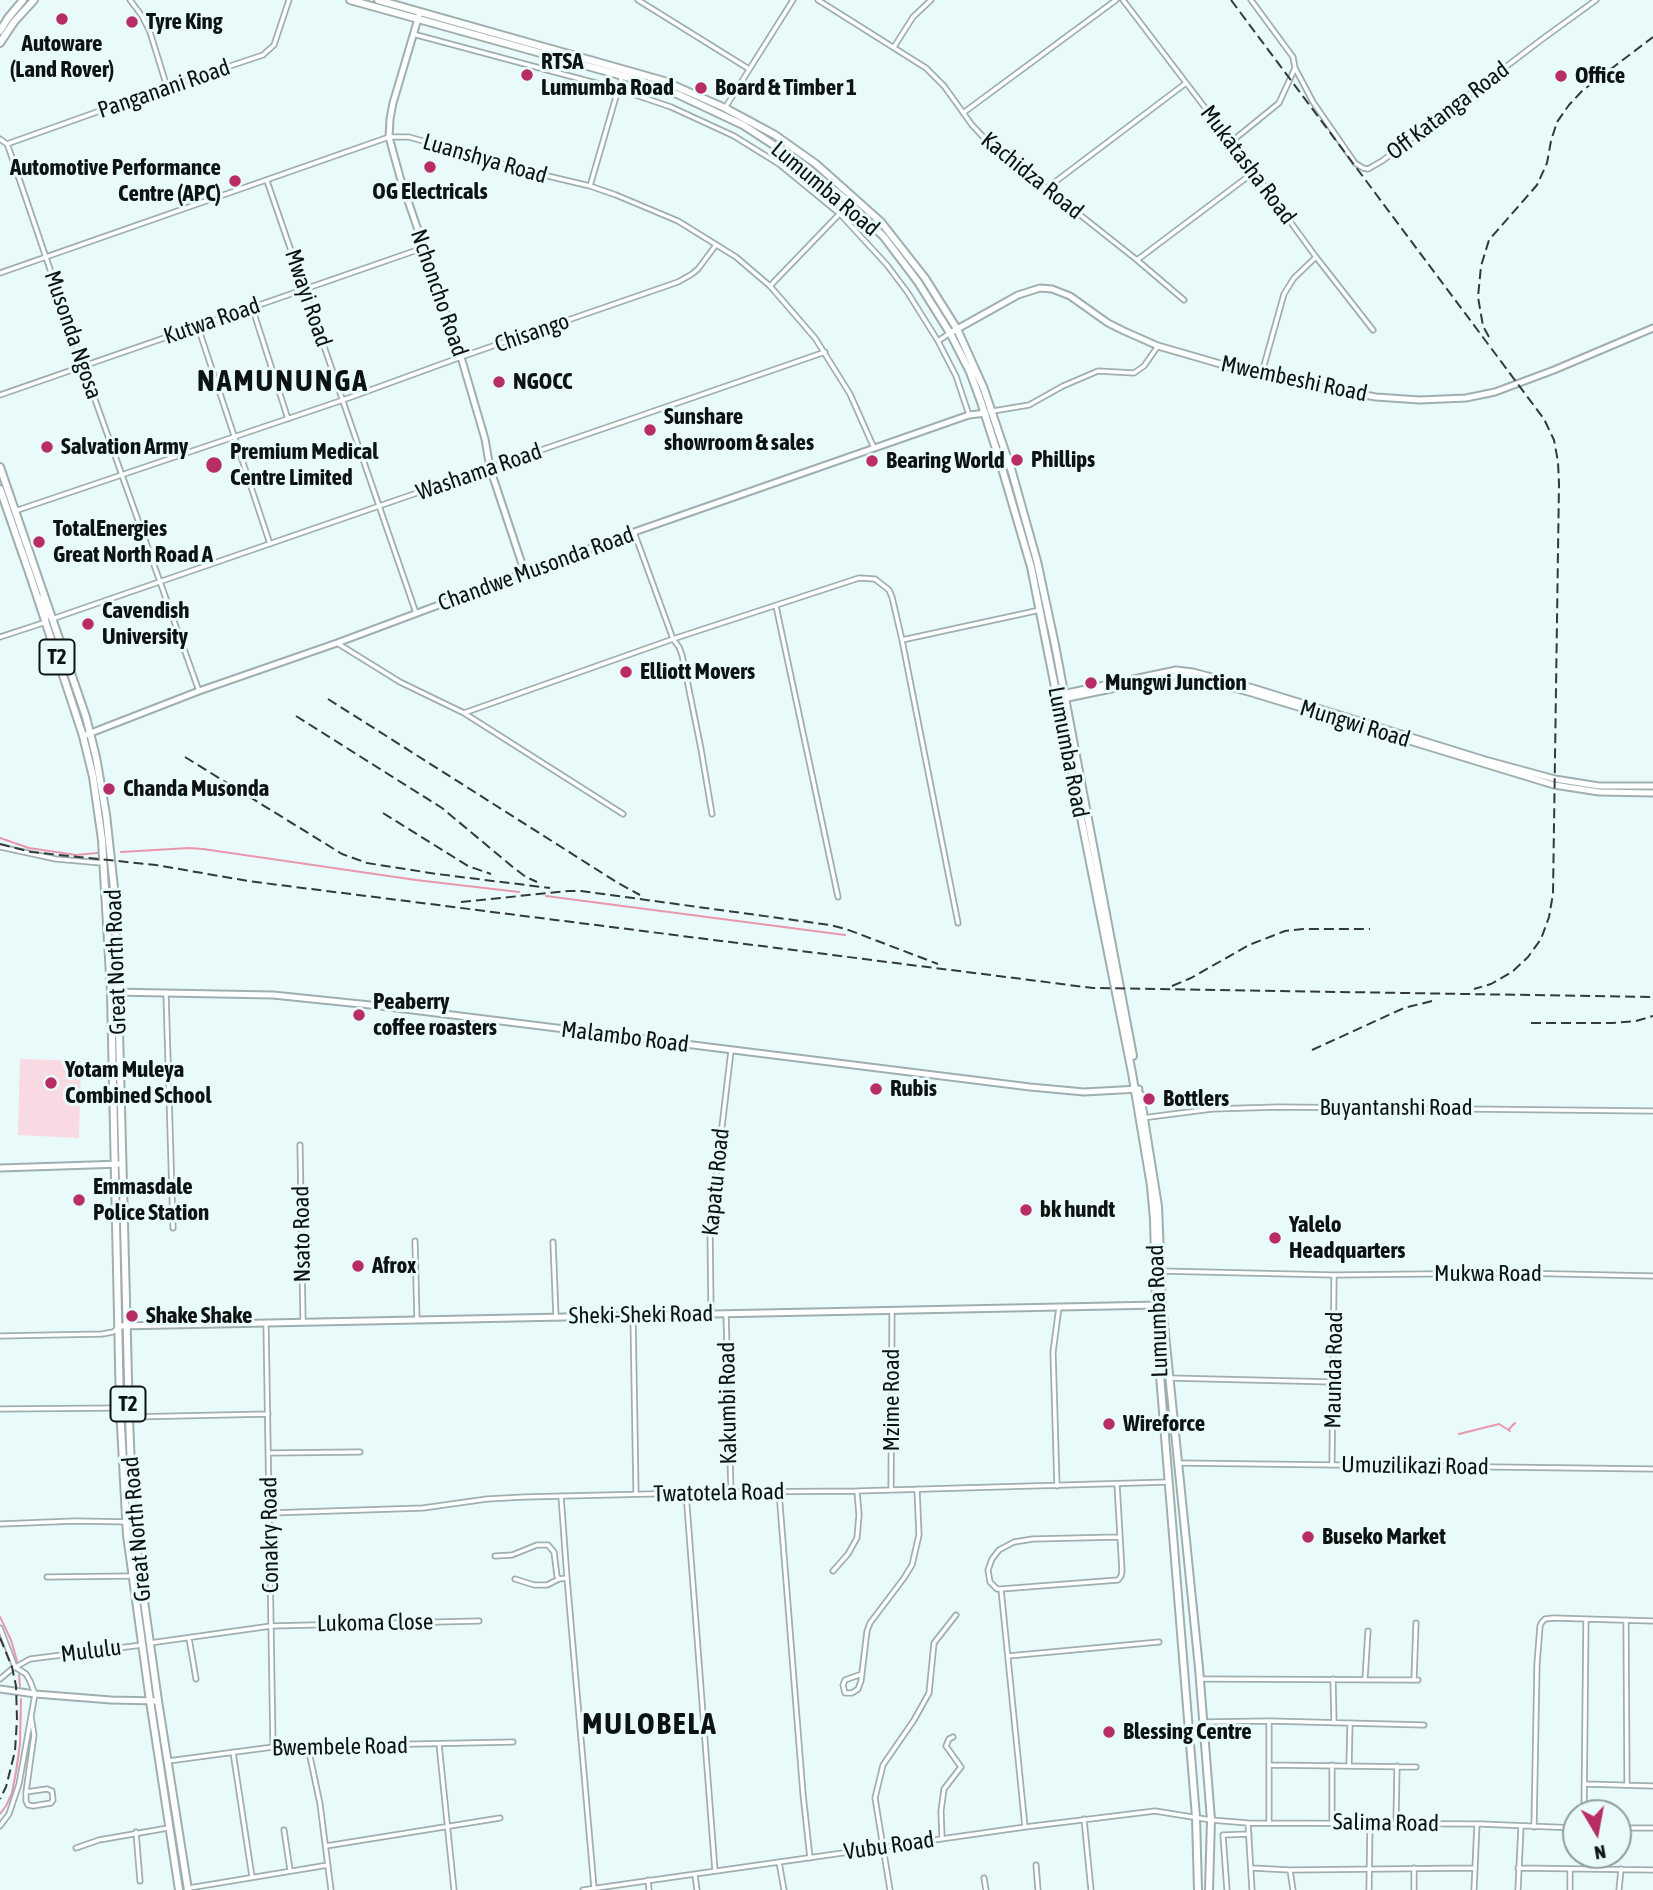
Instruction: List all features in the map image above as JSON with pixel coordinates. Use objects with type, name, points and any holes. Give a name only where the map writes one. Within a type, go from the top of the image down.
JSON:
[{"type":"main road","points":[[0,31],[23,0]]},
{"type":"main road","points":[[0,43],[34,0]]},
{"type":"main road","name":"Lumumba Road","points":[[350,0],[419,15],[664,81],[775,135],[816,164],[871,212],[925,278],[954,331],[989,412],[1016,485],[1037,561],[1049,612],[1061,697]]},
{"type":"main road","name":"Lumumba Road","points":[[378,0],[419,15],[622,76],[724,111],[787,152],[850,203],[884,237],[954,331]]},
{"type":"main road","name":"Lumumba Road","points":[[989,412],[1023,537],[1061,697],[1142,1118],[1153,1206],[1169,1482],[1196,1817],[1198,1890]]},
{"type":"main road","name":"Great North Road","points":[[0,467],[12,512],[102,784],[111,849],[114,1164],[129,1417],[129,1522],[188,1889]]},
{"type":"main road","name":"Great North Road","points":[[0,489],[43,590],[49,620]]},
{"type":"main road","name":"Great North Road","points":[[87,735],[104,863],[114,992],[122,1164],[123,1326],[120,1408],[132,1576],[179,1890]]},
{"type":"main road","name":"Lumumba Road","points":[[1159,1305],[1200,1679],[1211,1821],[1209,1890]]},
{"type":"street","points":[[130,0],[150,32],[167,87]]},
{"type":"street","name":"Panganani Road","points":[[7,144],[263,55],[274,45],[289,0]]},
{"type":"street","points":[[638,0],[749,69]]},
{"type":"street","points":[[724,111],[793,0]]},
{"type":"street","name":"Kachidza Road","points":[[818,0],[926,68],[987,141],[1184,300]]},
{"type":"street","points":[[894,47],[913,17],[931,0]]},
{"type":"street","points":[[963,113],[1116,0]]},
{"type":"street","name":"Mukatasha Road","points":[[1123,0],[1373,330]]},
{"type":"street","points":[[1231,142],[1279,103],[1295,68],[1293,57],[1251,0]]},
{"type":"street","name":"Off Katanga Road","points":[[1295,68],[1313,102],[1355,163],[1368,169],[1596,0]]},
{"type":"street","name":"Nchoncho Road","points":[[419,15],[393,103],[389,137],[423,248],[461,357],[485,439],[490,468],[525,573]]},
{"type":"street","points":[[413,34],[618,89],[680,111],[734,136],[779,164],[840,214],[887,265],[938,341],[956,376],[969,415]]},
{"type":"street","points":[[590,186],[622,76]]},
{"type":"street","points":[[1047,188],[1186,83]]},
{"type":"street","name":"Luanshya Road","points":[[0,273],[389,137],[409,137],[590,186],[678,221],[717,244],[770,286],[807,327],[850,394],[874,448]]},
{"type":"street","points":[[0,139],[7,144]]},
{"type":"street","name":"Musonda Ngosa","points":[[7,144],[199,691]]},
{"type":"street","points":[[1137,260],[1254,172]]},
{"type":"street","name":"Mwayi Road","points":[[267,181],[416,613]]},
{"type":"street","points":[[770,286],[850,203]]},
{"type":"street","name":"Chisango","points":[[0,516],[288,419],[678,282],[698,269],[717,244]]},
{"type":"street","name":"Kutwa Road","points":[[0,395],[423,248]]},
{"type":"street","points":[[1261,376],[1284,293],[1294,278],[1316,257]]},
{"type":"street","name":"Mwembeshi Road","points":[[954,331],[1018,295],[1040,288],[1061,292],[1108,323],[1158,346],[1261,376],[1376,397],[1420,400],[1466,398],[1518,385],[1653,328]]},
{"type":"street","points":[[252,307],[288,419]]},
{"type":"street","points":[[198,326],[270,544]]},
{"type":"street","points":[[938,341],[954,331]]},
{"type":"street","points":[[989,412],[1029,405],[1098,371],[1134,373],[1158,346]]},
{"type":"street","name":"Washama Road","points":[[0,637],[825,352]]},
{"type":"street","name":"Chandwe Musonda Road","points":[[87,735],[199,691],[337,643],[634,532],[969,415],[989,412]]},
{"type":"street","points":[[634,532],[673,639],[679,647],[712,814]]},
{"type":"street","points":[[464,713],[673,639],[849,581],[875,579],[884,584],[892,597],[958,923]]},
{"type":"street","points":[[776,606],[838,897]]},
{"type":"street","points":[[902,640],[1040,610]]},
{"type":"street","points":[[337,643],[393,678],[464,713],[623,814]]},
{"type":"street","name":"Mungwi Road","points":[[1061,697],[1176,670],[1193,672],[1555,779],[1599,786],[1653,786]]},
{"type":"street","name":"Mungwi Road","points":[[1061,697],[1179,675],[1194,677],[1554,785],[1599,792],[1653,793]]},
{"type":"street","points":[[0,847],[56,859],[104,863]]},
{"type":"street","name":"Malambo Road","points":[[114,992],[273,995],[1052,1089],[1099,1092],[1137,1089]]},
{"type":"street","points":[[166,994],[173,1228]]},
{"type":"street","name":"Kapatu Road","points":[[711,1314],[710,1227],[731,1051]]},
{"type":"street","name":"Buyantanshi Road","points":[[1142,1118],[1212,1109],[1279,1107],[1653,1111]]},
{"type":"street","name":"Nsato Road","points":[[300,1145],[303,1322]]},
{"type":"street","points":[[0,1168],[122,1164]]},
{"type":"street","points":[[415,1241],[417,1320]]},
{"type":"street","points":[[553,1242],[556,1317]]},
{"type":"street","name":"Mukwa Road","points":[[1157,1271],[1334,1275],[1518,1273],[1653,1276]]},
{"type":"street","name":"Maunda Road","points":[[1332,1465],[1334,1275]]},
{"type":"street","name":"Sheki-Sheki Road","points":[[123,1326],[1159,1305]]},
{"type":"street","points":[[1057,1486],[1053,1352],[1059,1307]]},
{"type":"street","name":"Mzime Road","points":[[891,1490],[892,1310]]},
{"type":"street","name":"Kakumbi Road","points":[[726,1314],[730,1492]]},
{"type":"street","points":[[633,1315],[636,1494]]},
{"type":"street","name":"Conakry Road","points":[[267,1323],[273,1747]]},
{"type":"street","points":[[0,1336],[102,1334],[114,1332],[123,1326]]},
{"type":"street","points":[[1169,1378],[1334,1382]]},
{"type":"street","points":[[0,1409],[120,1408]]},
{"type":"street","points":[[129,1417],[268,1414]]},
{"type":"street","points":[[269,1453],[360,1452]]},
{"type":"street","name":"Umuzilikazi Road","points":[[1178,1463],[1653,1469]]},
{"type":"street","name":"Twatotela Road","points":[[270,1513],[423,1508],[487,1499],[561,1496],[1169,1482]]},
{"type":"street","points":[[1117,1484],[1122,1571],[1118,1580],[1001,1590],[996,1589],[990,1581],[990,1563],[999,1550],[1014,1542],[1119,1537]]},
{"type":"street","points":[[862,1675],[845,1680],[845,1693],[858,1689],[862,1675],[867,1631],[870,1623],[912,1565],[919,1535],[917,1489]]},
{"type":"street","points":[[833,1571],[848,1554],[857,1538],[857,1491]]},
{"type":"street","points":[[779,1492],[810,1858]]},
{"type":"street","points":[[686,1493],[715,1871]]},
{"type":"street","points":[[561,1496],[594,1889]]},
{"type":"street","points":[[0,1524],[129,1522]]},
{"type":"street","points":[[495,1556],[512,1555],[537,1545],[548,1545],[554,1552],[559,1579]]},
{"type":"street","points":[[47,1577],[132,1576]]},
{"type":"street","points":[[515,1579],[534,1585],[547,1585],[567,1578]]},
{"type":"street","points":[[1001,1590],[1025,1827]]},
{"type":"street","points":[[890,1890],[875,1798],[883,1765],[929,1693],[934,1643],[956,1615]]},
{"type":"street","points":[[1534,1827],[1540,1626],[1545,1619],[1553,1618],[1653,1621]]},
{"type":"street","points":[[1585,1799],[1586,1619]]},
{"type":"street","points":[[1626,1620],[1627,1785]]},
{"type":"street","name":"Lukoma Close","points":[[150,1643],[271,1626],[479,1621]]},
{"type":"street","points":[[1200,1679],[1416,1680],[1416,1623]]},
{"type":"street","points":[[0,1628],[16,1667],[26,1674],[34,1694],[19,1784],[9,1814],[0,1826]]},
{"type":"street","points":[[1365,1679],[1368,1631]]},
{"type":"street","points":[[188,1638],[196,1679]]},
{"type":"street","points":[[1008,1656],[1159,1642]]},
{"type":"street","name":"Mululu","points":[[0,1679],[30,1659],[142,1645]]},
{"type":"street","points":[[1333,1679],[1334,1723]]},
{"type":"street","points":[[0,1689],[34,1694],[158,1701]]},
{"type":"street","points":[[26,1792],[50,1790],[53,1800],[48,1804],[33,1807],[26,1801],[26,1792],[34,1735],[30,1714]]},
{"type":"street","points":[[1269,1721],[1269,1822]]},
{"type":"street","points":[[1203,1722],[1424,1725]]},
{"type":"street","points":[[1349,1766],[1350,1723]]},
{"type":"street","points":[[942,1838],[941,1811],[944,1789],[961,1766],[946,1746],[948,1739],[953,1737]]},
{"type":"street","name":"Bwembele Road","points":[[168,1761],[273,1747],[513,1742]]},
{"type":"street","points":[[439,1744],[454,1890]]},
{"type":"street","points":[[308,1747],[320,1804],[331,1890]]},
{"type":"street","points":[[233,1752],[252,1877]]},
{"type":"street","points":[[1269,1765],[1416,1767]]},
{"type":"street","points":[[1332,1765],[1332,1822]]},
{"type":"street","points":[[1396,1823],[1397,1766]]},
{"type":"street","points":[[1586,1784],[1653,1786]]},
{"type":"street","name":"Vubu Road","points":[[583,1890],[1084,1819],[1155,1811],[1196,1817]]},
{"type":"street","name":"Salima Road","points":[[1196,1817],[1211,1821],[1248,1823],[1477,1824],[1562,1828]]},
{"type":"street","points":[[326,1846],[500,1818]]},
{"type":"street","points":[[1084,1819],[1091,1890]]},
{"type":"street","points":[[1248,1823],[1252,1890]]},
{"type":"street","points":[[1369,1890],[1370,1823]]},
{"type":"street","points":[[1474,1890],[1477,1824]]},
{"type":"street","points":[[1518,1890],[1521,1826]]},
{"type":"street","points":[[76,1848],[99,1840],[170,1827]]},
{"type":"street","points":[[1632,1828],[1653,1828]]},
{"type":"street","points":[[284,1830],[291,1871]]},
{"type":"street","points":[[136,1832],[140,1881]]},
{"type":"street","points":[[1227,1890],[1223,1835],[1249,1834]]},
{"type":"street","points":[[779,1862],[785,1890]]},
{"type":"street","points":[[188,1889],[328,1865]]},
{"type":"street","points":[[1036,1866],[1038,1890]]},
{"type":"street","points":[[1414,1867],[1414,1890]]},
{"type":"street","points":[[1252,1868],[1475,1868]]},
{"type":"street","points":[[1518,1868],[1562,1869]]},
{"type":"street","points":[[1570,1869],[1570,1890]]},
{"type":"street","points":[[1619,1890],[1620,1869],[1653,1870]]},
{"type":"street","points":[[1290,1870],[1293,1890]]},
{"type":"street","points":[[694,1874],[697,1890]]},
{"type":"street","points":[[984,1878],[986,1890]]},
{"type":"street","points":[[648,1880],[649,1890]]},
{"type":"shaded area","points":[[20,1059],[81,1061],[79,1138],[18,1135]]},
{"type":"waterway","points":[[0,838],[29,848],[76,855],[97,853]]},
{"type":"waterway","points":[[121,852],[203,849],[519,892]]},
{"type":"waterway","points":[[546,896],[845,935]]},
{"type":"waterway","points":[[1509,1429],[1515,1423]]},
{"type":"waterway","points":[[1459,1434],[1499,1424],[1510,1431]]},
{"type":"waterway","points":[[0,1617],[17,1661]]},
{"type":"waterway","points":[[19,1675],[20,1686]]},
{"type":"waterway","points":[[0,1814],[12,1793],[16,1772],[21,1699]]},
{"type":"railway","points":[[1231,0],[1544,419],[1554,440],[1559,484],[1553,894],[1541,939],[1528,957],[1512,972],[1491,984],[1474,989]]},
{"type":"railway","points":[[1489,337],[1483,326],[1478,297],[1481,266],[1489,240],[1537,185],[1547,163],[1557,122],[1569,105],[1582,91],[1653,37]]},
{"type":"railway","points":[[328,699],[640,895]]},
{"type":"railway","points":[[296,716],[442,808],[514,868],[537,882]]},
{"type":"railway","points":[[185,757],[342,854],[367,863],[550,888]]},
{"type":"railway","points":[[383,813],[468,866],[491,874]]},
{"type":"railway","points":[[0,844],[31,852],[156,865],[248,881],[1093,988],[1653,997]]},
{"type":"railway","points":[[461,902],[581,891],[830,925],[938,964]]},
{"type":"railway","points":[[1172,986],[1249,945],[1285,931],[1370,929]]},
{"type":"railway","points":[[1312,1050],[1404,1008],[1436,1000]]},
{"type":"railway","points":[[1531,1023],[1612,1023],[1653,1016]]},
{"type":"railway","points":[[0,1638],[12,1667],[16,1686],[17,1719],[15,1751],[6,1787],[0,1799]]},
{"type":"place","name":"Autoware (Land Rover)","points":[[62,19]]},
{"type":"place","name":"Tyre King","points":[[132,22]]},
{"type":"place","name":"RTSA Lumumba Road","points":[[527,75]]},
{"type":"place","name":"Office","points":[[1561,76]]},
{"type":"place","name":"Board & Timber 1","points":[[701,88]]},
{"type":"place","name":"OG Electricals","points":[[430,167]]},
{"type":"place","name":"Automotive Performance Centre (APC)","points":[[235,181]]},
{"type":"place","name":"NGOCC","points":[[499,382]]},
{"type":"place","name":"Sunshare showroom & sales","points":[[650,430]]},
{"type":"place","name":"Salvation Army","points":[[47,447]]},
{"type":"place","name":"Phillips","points":[[1017,460]]},
{"type":"place","name":"Bearing World","points":[[872,461]]},
{"type":"place","name":"Premium Medical Centre Limited","points":[[214,465]]},
{"type":"place","name":"TotalEnergies Great North Road A","points":[[39,542]]},
{"type":"place","name":"Cavendish University","points":[[88,624]]},
{"type":"place","name":"Elliott Movers","points":[[626,672]]},
{"type":"place","name":"Mungwi Junction","points":[[1091,683]]},
{"type":"place","name":"Chanda Musonda","points":[[109,789]]},
{"type":"place","name":"Peaberry coffee roasters","points":[[359,1015]]},
{"type":"place","name":"Yotam Muleya Combined School","points":[[51,1083]]},
{"type":"place","name":"Rubis","points":[[876,1089]]},
{"type":"place","name":"Bottlers","points":[[1149,1099]]},
{"type":"place","name":"Emmasdale Police Station","points":[[79,1200]]},
{"type":"place","name":"bk hundt","points":[[1026,1210]]},
{"type":"place","name":"Yalelo Headquarters","points":[[1275,1238]]},
{"type":"place","name":"Afrox","points":[[358,1266]]},
{"type":"place","name":"Shake Shake","points":[[132,1316]]},
{"type":"place","name":"Wireforce","points":[[1109,1424]]},
{"type":"place","name":"Buseko Market","points":[[1308,1537]]},
{"type":"place","name":"Blessing Centre","points":[[1109,1732]]},
{"type":"district","name":"NAMUNUNGA","points":[[283,382]]},
{"type":"district","name":"MULOBELA","points":[[650,1725]]}]
